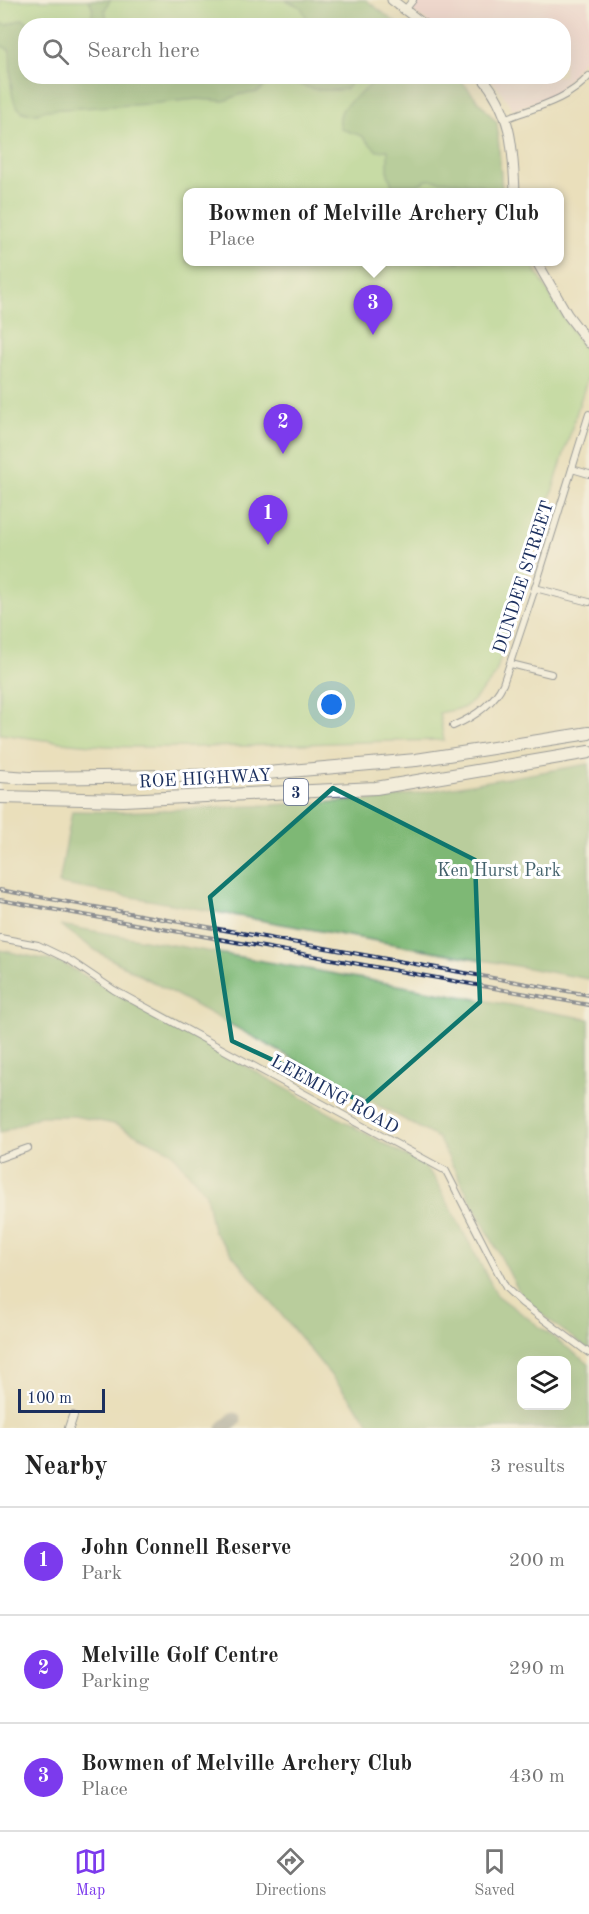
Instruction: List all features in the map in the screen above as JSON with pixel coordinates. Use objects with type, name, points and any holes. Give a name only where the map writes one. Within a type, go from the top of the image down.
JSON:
[{"type":"highway","name":"ROE HIGHWAY","points":[[0,776],[29,778],[243,775],[416,760],[589,733]]},
{"type":"highway","name":"ROE HIGHWAY","points":[[0,797],[123,800],[376,788],[589,752]]},
{"type":"main road","points":[[386,0],[414,18]]},
{"type":"main road","points":[[392,0],[411,18]]},
{"type":"main road","points":[[487,84],[508,117]]},
{"type":"main road","points":[[493,84],[508,117],[518,157],[517,188]]},
{"type":"main road","points":[[540,266],[567,314],[589,343]]},
{"type":"main road","points":[[545,266],[575,318],[589,336]]},
{"type":"street","points":[[404,11],[413,0]]},
{"type":"street","points":[[508,117],[561,98],[576,90],[589,76]]},
{"type":"street","name":"DUNDEE STREET","points":[[453,726],[468,720],[491,702],[500,690],[511,664],[589,414]]},
{"type":"street","points":[[572,469],[589,474]]},
{"type":"street","points":[[535,588],[589,602]]},
{"type":"street","points":[[511,664],[551,674]]},
{"type":"street","name":"LEEMING ROAD","points":[[0,938],[38,945],[71,961],[114,990],[446,1171],[506,1288],[522,1304],[589,1353]]},
{"type":"street","points":[[0,1158],[28,1148]]},
{"type":"street","points":[[69,1428],[73,1416]]},
{"type":"highlighted area","points":[[333,788],[475,860],[480,1002],[365,1103],[232,1041],[210,897]]},
{"type":"shaded area","points":[[420,0],[589,0],[589,53],[571,76],[571,18],[421,18],[411,10]]},
{"type":"shaded area","points":[[495,84],[565,84],[557,94],[513,110]]},
{"type":"green space","points":[[0,0],[365,0],[389,18],[18,18],[18,84],[464,84],[497,123],[502,188],[183,188],[183,266],[533,266],[589,356],[589,373],[495,676],[474,700],[463,708],[439,713],[444,740],[214,747],[120,747],[0,734]]},
{"type":"green space","points":[[88,0],[110,0],[105,10],[107,18],[91,18],[93,9]]},
{"type":"green space","points":[[285,0],[366,0],[390,18],[306,18],[301,7]]},
{"type":"green space","points":[[18,20],[18,84],[263,84],[264,86],[255,93],[241,94],[224,101],[197,99],[46,110],[32,114],[22,111],[16,105],[13,95],[10,50],[0,45],[0,23],[6,25]]},
{"type":"green space","points":[[299,84],[350,84],[346,89],[330,90]]},
{"type":"green space","points":[[372,84],[464,84],[497,123],[502,188],[427,180],[417,185],[392,185],[388,174],[388,150],[377,151],[362,136],[341,129],[341,112]]},
{"type":"green space","name":"Ken Hurst Park","points":[[589,764],[589,979],[59,884],[72,811],[123,812],[377,800]]},
{"type":"green space","points":[[60,925],[589,1019],[589,1350],[524,1301],[438,1138],[98,952]]},
{"type":"green space","points":[[0,950],[62,963],[424,1166],[435,1179],[497,1295],[589,1364],[589,1428],[372,1428],[213,1231],[206,1194],[171,1151],[114,1124],[74,1116],[40,1116],[0,1133]]},
{"type":"taxiway","points":[[224,1428],[234,1420]]},
{"type":"railway","points":[[0,890],[589,995]]},
{"type":"railway","points":[[0,900],[589,1005]]},
{"type":"place","name":"Bowmen of Melville Archery Club","points":[[373,335]]},
{"type":"place","name":"Melville Golf Centre","points":[[283,454]]},
{"type":"place","name":"John Connell Reserve","points":[[268,545]]}]
